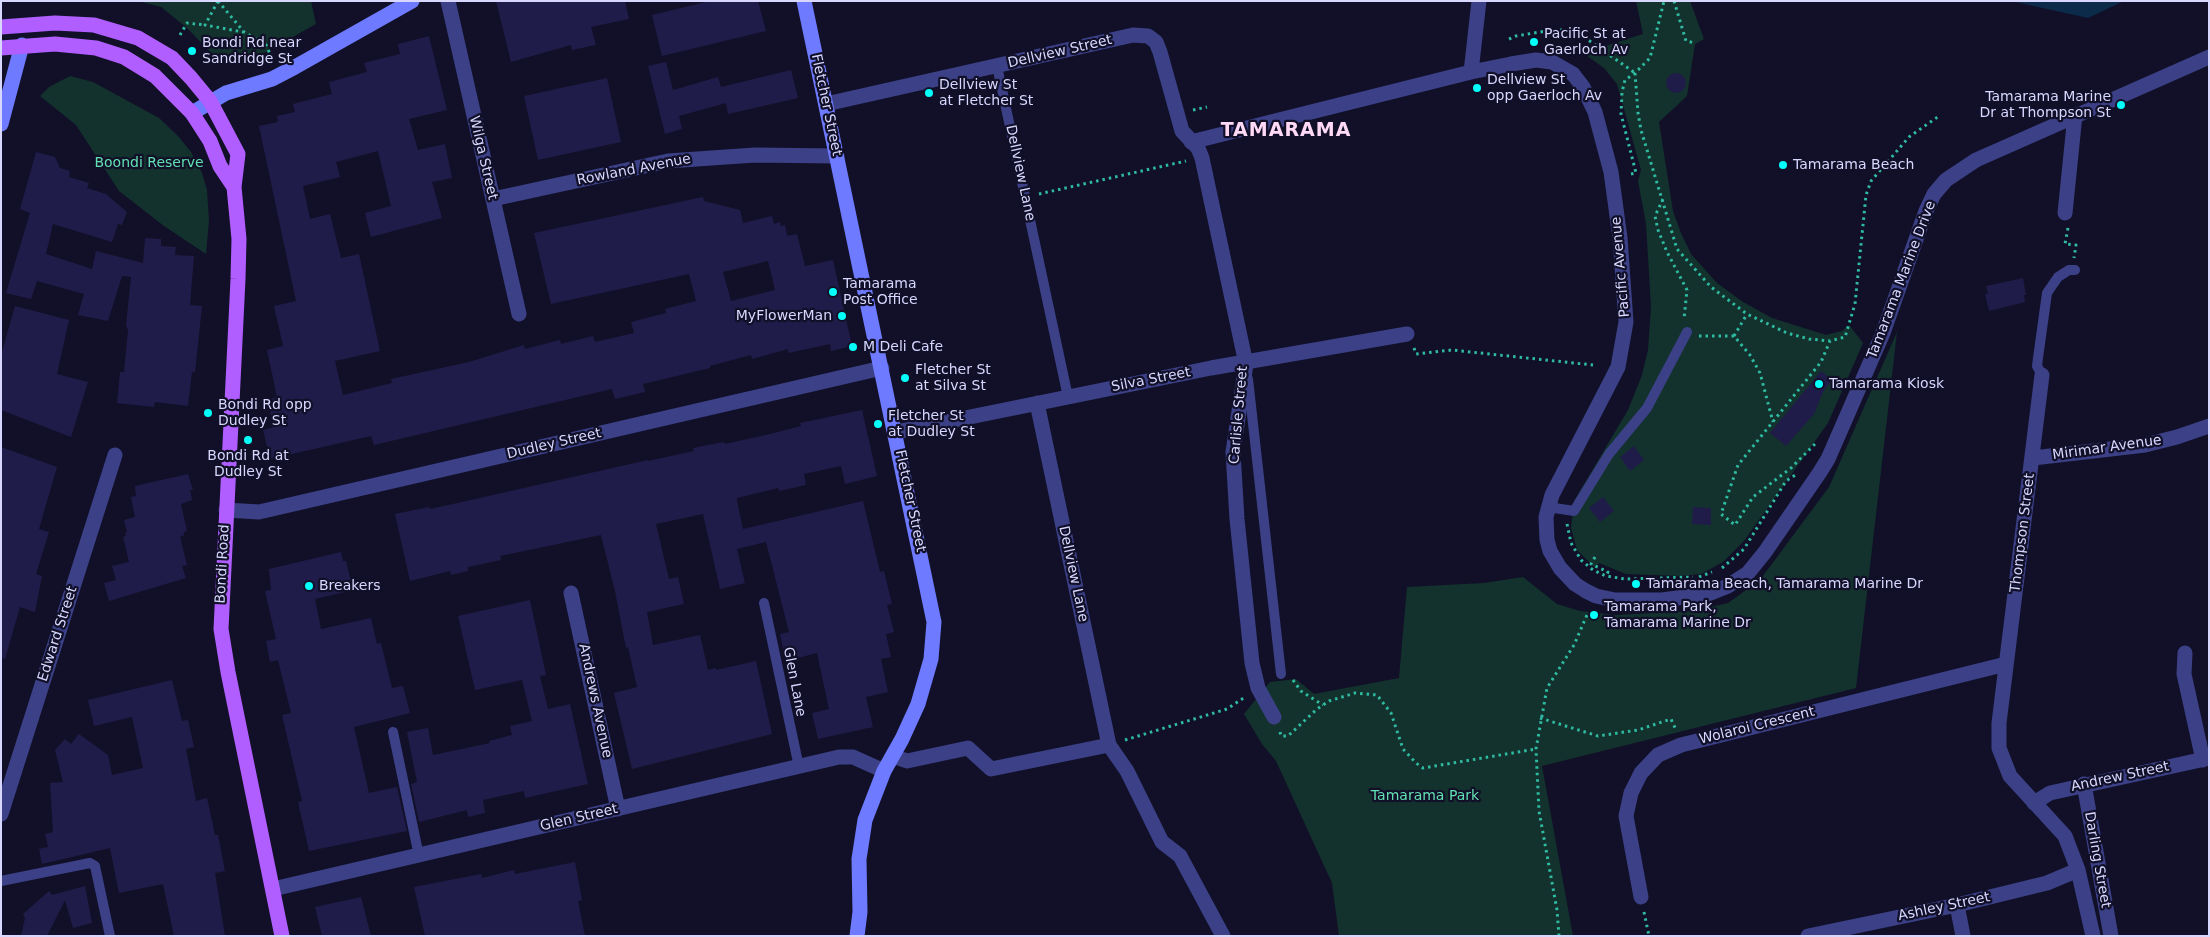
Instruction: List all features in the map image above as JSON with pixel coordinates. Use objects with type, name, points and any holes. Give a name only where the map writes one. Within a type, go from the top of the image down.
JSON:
[{"type":"main road","name":"Bondi Road","points":[[1,27],[55,22],[94,25],[138,38],[172,58],[210,101],[238,154],[234,187],[239,240],[221,613],[223,646],[282,936]]},
{"type":"main road","name":"Bondi Road","points":[[1,48],[55,44],[96,48],[124,57],[155,76],[192,113],[210,142],[220,166],[234,187]]},
{"type":"street","points":[[192,113],[210,101],[238,88],[272,79],[412,1]]},
{"type":"street","name":"Wilga Street","points":[[448,1],[519,314]]},
{"type":"street","name":"Fletcher Street","points":[[804,1],[932,605],[934,639],[931,659],[918,704],[884,771],[869,807],[861,840],[859,859],[860,912],[857,936]]},
{"type":"street","points":[[1191,142],[1471,72],[1479,1]]},
{"type":"street","name":"Dellview Street","points":[[826,104],[1134,35],[1148,36]]},
{"type":"street","name":"Carlisle Street","points":[[1148,36],[1156,42],[1160,52],[1182,131],[1198,148],[1202,158],[1246,364],[1233,452],[1238,529],[1252,663],[1258,688],[1274,717]]},
{"type":"street","points":[[1,124],[22,45]]},
{"type":"street","name":"Tamarama Marine Drive","points":[[1596,596],[1636,601],[1693,597],[1718,591],[1748,573],[1765,552],[1828,459],[1883,333],[1922,219],[1934,194],[1946,180],[1964,167],[2209,57]]},
{"type":"street","name":"Pacific Avenue","points":[[1471,72],[1536,60],[1552,62],[1566,69],[1578,80],[1590,99],[1601,131],[1610,172],[1623,277],[1626,322],[1624,340],[1618,367],[1556,484],[1548,507],[1545,528],[1554,560],[1575,584],[1596,596]]},
{"type":"street","points":[[2065,213],[2075,116]]},
{"type":"street","name":"Rowland Avenue","points":[[493,200],[668,161],[755,155],[837,156]]},
{"type":"street","name":"Silva Street","points":[[896,432],[1211,368],[1246,364],[1407,334]]},
{"type":"street","name":"Dudley Street","points":[[226,510],[259,512],[882,368]]},
{"type":"street","name":"Thompson Street","points":[[2034,802],[2010,776],[1998,748],[1998,723],[2042,375]]},
{"type":"street","name":"Dellview Lane","points":[[1037,403],[1109,745]]},
{"type":"street","name":"Mirimar Avenue","points":[[2033,458],[2145,445],[2209,426]]},
{"type":"street","name":"Edward Street","points":[[1,814],[115,455]]},
{"type":"street","name":"Andrews Avenue","points":[[571,593],[618,809]]},
{"type":"street","points":[[2185,653],[2184,674],[2206,759]]},
{"type":"street","name":"Wolaroi Crescent","points":[[1641,897],[1626,816],[1630,793],[1641,773],[1658,755],[1681,745],[2006,664]]},
{"type":"street","points":[[893,756],[907,761],[924,759],[968,748],[991,769],[1109,745],[1127,771],[1162,842],[1180,856],[1222,936]]},
{"type":"street","name":"Glen Street","points":[[273,889],[839,757],[854,757],[884,771]]},
{"type":"street","name":"Andrew Street","points":[[2034,802],[2050,792],[2206,759]]},
{"type":"street","name":"Darling Street","points":[[2084,784],[2111,936]]},
{"type":"street","name":"Darling Street","points":[[2034,802],[2065,836],[2078,870],[2092,936]]},
{"type":"street","name":"Ashley Street","points":[[1808,936],[1957,905],[2047,883],[2078,870]]},
{"type":"street","points":[[1957,905],[1963,936]]},
{"type":"lane","name":"Dellview Lane","points":[[997,66],[1068,397]]},
{"type":"lane","name":"Thompson Street","points":[[2042,375],[2037,366],[2047,293],[2058,277],[2074,267]]},
{"type":"lane","points":[[1548,507],[1574,511],[1609,454],[1647,408],[1687,332]]},
{"type":"lane","points":[[1246,364],[1281,674]]},
{"type":"lane","name":"Glen Lane","points":[[764,603],[799,767]]},
{"type":"lane","points":[[393,732],[419,856]]},
{"type":"lane","points":[[1,881],[90,863],[95,866],[110,936]]},
{"type":"path","points":[[205,25],[218,1],[244,32],[266,45],[270,54]]},
{"type":"path","points":[[1631,174],[1636,173],[1621,114],[1622,92],[1625,80],[1635,74],[1650,58],[1664,1]]},
{"type":"path","points":[[1674,1],[1686,41],[1695,43]]},
{"type":"path","points":[[180,34],[187,23],[244,32]]},
{"type":"path","points":[[1509,39],[1516,36],[1552,30],[1574,30],[1635,74],[1638,113],[1677,249],[1711,287],[1747,314],[1787,333],[1809,339],[1830,341],[1845,337],[1855,304],[1866,196],[1871,181],[1909,137],[1939,116]]},
{"type":"path","points":[[1025,197],[1192,160]]},
{"type":"path","points":[[1663,199],[1655,216],[1658,230],[1667,252],[1687,290],[1683,320],[1687,332],[1701,336],[1734,336],[1750,354],[1760,373],[1773,422]]},
{"type":"path","points":[[2066,237],[2065,244],[2076,245],[2074,267]]},
{"type":"path","points":[[1734,336],[1747,314]]},
{"type":"path","points":[[1407,334],[1416,354],[1452,350],[1593,365]]},
{"type":"path","points":[[1816,443],[1791,468],[1753,497],[1735,525],[1721,514],[1738,465],[1820,362],[1830,341]]},
{"type":"path","points":[[1595,557],[1591,564],[1608,572],[1606,576]]},
{"type":"path","points":[[1559,936],[1557,910],[1539,811],[1536,749],[1540,718],[1547,688],[1574,645],[1587,615]]},
{"type":"path","points":[[1281,674],[1290,674],[1296,685],[1322,705]]},
{"type":"path","points":[[1109,745],[1227,709],[1258,688]]},
{"type":"path","points":[[1281,736],[1288,736],[1322,705],[1355,693],[1377,695],[1392,713],[1403,748],[1423,768],[1536,749]]},
{"type":"path","points":[[1540,718],[1598,736],[1638,730],[1672,719],[1681,745]]},
{"type":"path","points":[[1641,897],[1649,936]]},
{"type":"green space","points":[[138,1],[311,1],[316,24],[266,52],[240,63],[225,61],[212,54],[187,28],[161,7]]},
{"type":"green space","points":[[1636,1],[1690,1],[1704,39],[1695,44],[1687,96],[1659,122],[1673,211],[1691,254],[1717,283],[1743,302],[1772,318],[1826,335],[1842,331],[1849,325],[1863,343],[1828,423],[1744,541],[1723,562],[1701,574],[1680,576],[1626,574],[1599,563],[1595,568],[1577,550],[1571,528],[1574,501],[1628,410],[1642,375],[1648,350],[1651,306],[1646,224],[1638,181],[1641,170],[1617,84],[1604,68],[1583,53],[1643,34]]},
{"type":"green space","name":"Boondi Reserve","points":[[70,76],[93,82],[159,118],[191,152],[202,173],[207,190],[209,221],[206,254],[164,226],[119,191],[76,125],[40,96],[49,87]]},
{"type":"green space","name":"Tamarama Park","points":[[1897,332],[1856,688],[1542,766],[1573,936],[1339,936],[1332,883],[1276,761],[1262,744],[1244,714],[1270,682],[1296,679],[1314,694],[1399,678],[1407,587],[1484,583],[1523,577],[1557,604],[1580,611],[1616,615],[1693,611],[1728,603],[1760,580],[1829,487]]},
{"type":"water","points":[[2011,1],[2124,1],[2088,18]]},
{"type":"building","points":[[496,1],[625,1],[629,19],[591,27],[596,45],[572,50],[571,45],[511,62]]},
{"type":"building","points":[[710,1],[758,1],[766,31],[662,56],[652,15]]},
{"type":"building","points":[[429,36],[447,110],[409,119],[418,150],[445,144],[452,178],[432,182],[442,218],[371,237],[365,213],[391,206],[378,151],[336,162],[340,177],[303,186],[310,219],[330,214],[341,258],[359,254],[380,351],[335,361],[343,395],[392,383],[391,379],[469,362],[524,345],[525,349],[560,340],[561,344],[593,336],[595,342],[634,333],[631,322],[666,313],[665,309],[696,301],[689,274],[551,304],[534,233],[703,197],[704,201],[740,210],[743,223],[772,216],[774,224],[780,222],[781,226],[785,225],[787,236],[797,234],[805,266],[833,260],[852,346],[831,351],[830,344],[788,353],[788,349],[752,359],[751,355],[710,366],[710,368],[643,384],[645,392],[615,399],[612,389],[374,445],[371,436],[270,459],[263,430],[274,427],[267,400],[277,397],[267,350],[283,346],[274,306],[296,301],[259,126],[278,122],[277,116],[295,112],[293,104],[332,94],[329,82],[367,72],[364,63],[400,54],[398,44]],"holes":[[[768,261],[775,290],[731,301],[723,272]]]},
{"type":"building","points":[[666,62],[673,90],[718,77],[721,87],[791,70],[798,98],[728,114],[726,103],[679,116],[682,129],[665,134],[648,66]]},
{"type":"building","points":[[1676,73],[1683,76],[1686,83],[1683,90],[1676,93],[1669,90],[1666,83],[1669,76]]},
{"type":"building","points":[[607,78],[621,142],[538,160],[524,96]]},
{"type":"building","points":[[36,152],[55,157],[60,168],[70,171],[69,177],[89,183],[87,188],[106,194],[127,212],[122,225],[118,224],[112,242],[53,224],[46,254],[92,269],[96,251],[143,263],[145,238],[161,239],[161,246],[176,247],[175,255],[194,256],[190,305],[202,306],[195,372],[192,372],[188,406],[155,402],[154,407],[117,403],[120,372],[124,372],[131,277],[122,276],[108,321],[78,315],[84,294],[37,281],[31,299],[6,293],[30,213],[20,209]]},
{"type":"building","points":[[2023,278],[2026,295],[2024,295],[2025,302],[1989,311],[1985,294],[1988,294],[1986,286]]},
{"type":"building","points":[[15,306],[69,320],[57,374],[88,382],[71,437],[1,410],[1,355]]},
{"type":"building","points":[[1821,371],[1832,380],[1823,392],[1814,414],[1786,446],[1770,433]]},
{"type":"building","points":[[862,410],[877,476],[845,484],[841,466],[804,474],[806,485],[779,491],[778,488],[737,498],[737,501],[743,529],[863,501],[880,572],[884,571],[892,604],[887,605],[894,632],[886,634],[891,657],[881,659],[888,692],[866,697],[873,727],[818,739],[812,713],[829,709],[817,653],[786,661],[780,634],[789,632],[766,542],[737,549],[745,583],[720,589],[703,514],[656,524],[669,579],[678,577],[684,604],[647,612],[653,645],[700,635],[708,670],[756,661],[772,734],[632,769],[614,693],[637,687],[628,647],[626,648],[615,591],[601,535],[500,556],[501,560],[468,567],[468,571],[451,575],[450,571],[410,581],[395,514],[429,507],[430,509],[694,451],[693,448],[724,442],[725,444],[766,435],[801,426],[800,423]]},
{"type":"building","points":[[1634,446],[1644,460],[1630,471],[1620,457]]},
{"type":"building","points":[[1,447],[57,467],[39,529],[49,532],[36,574],[42,576],[35,612],[20,607],[5,659],[1,658]]},
{"type":"building","points":[[188,474],[193,490],[190,490],[192,500],[181,504],[187,531],[180,537],[187,565],[182,566],[186,578],[109,601],[104,583],[116,580],[112,566],[129,562],[123,537],[126,536],[125,533],[127,532],[124,520],[135,517],[131,497],[136,496],[135,486]]},
{"type":"building","points":[[1603,497],[1614,511],[1600,522],[1589,508]]},
{"type":"building","points":[[1693,507],[1711,508],[1711,525],[1692,524]]},
{"type":"building","points":[[341,552],[343,561],[346,561],[351,582],[348,583],[349,591],[315,599],[321,629],[371,618],[377,644],[381,643],[392,688],[403,686],[410,713],[354,727],[369,793],[397,787],[407,831],[309,851],[298,802],[302,801],[282,715],[291,713],[278,660],[270,662],[266,641],[276,639],[265,591],[271,590],[269,569]]},
{"type":"building","points":[[530,600],[546,675],[540,676],[548,709],[570,704],[588,784],[525,798],[524,791],[483,800],[485,813],[468,817],[467,810],[419,822],[411,784],[417,782],[407,732],[428,728],[433,755],[490,743],[489,741],[512,735],[510,726],[532,721],[522,680],[475,690],[458,616]]},
{"type":"building","points":[[172,680],[182,721],[188,720],[194,747],[186,749],[196,801],[207,798],[215,835],[218,835],[225,871],[215,873],[225,936],[174,936],[163,884],[119,893],[110,848],[42,864],[39,849],[48,847],[45,834],[53,832],[50,783],[63,782],[55,750],[65,739],[71,744],[79,734],[108,755],[112,775],[143,768],[132,717],[94,726],[88,700]]},
{"type":"building","points":[[575,862],[582,900],[578,901],[585,936],[425,936],[414,887],[481,874],[482,878],[514,870],[515,874]]},
{"type":"building","points":[[85,886],[92,923],[73,928],[65,900],[47,936],[21,936],[25,918],[23,914],[49,891],[52,895]]},
{"type":"building","points":[[361,897],[371,936],[322,936],[315,907]]},
{"type":"place","name":"Pacific St at Gaerloch Av","points":[[1534,42]]},
{"type":"place","name":"Bondi Rd near Sandridge St","points":[[192,51]]},
{"type":"place","name":"Dellview St opp Gaerloch Av","points":[[1477,88]]},
{"type":"place","name":"Dellview St at Fletcher St","points":[[929,93]]},
{"type":"place","name":"Tamarama Marine Dr at Thompson St","points":[[2121,105]]},
{"type":"place","name":"Tamarama Beach","points":[[1783,165]]},
{"type":"place","name":"Tamarama Post Office","points":[[833,292]]},
{"type":"place","name":"MyFlowerMan","points":[[842,316]]},
{"type":"place","name":"M Deli Cafe","points":[[853,347]]},
{"type":"place","name":"Fletcher St at Silva St","points":[[905,378]]},
{"type":"place","name":"Tamarama Kiosk","points":[[1819,384]]},
{"type":"place","name":"Bondi Rd opp Dudley St","points":[[208,413]]},
{"type":"place","name":"Fletcher St at Dudley St","points":[[878,424]]},
{"type":"place","name":"Bondi Rd at Dudley St","points":[[248,440]]},
{"type":"place","name":"Tamarama Beach, Tamarama Marine Dr","points":[[1636,584]]},
{"type":"place","name":"Breakers","points":[[309,586]]},
{"type":"place","name":"Tamarama Park, Tamarama Marine Dr","points":[[1594,615]]},
{"type":"district","name":"TAMARAMA","points":[[1286,131]]}]
